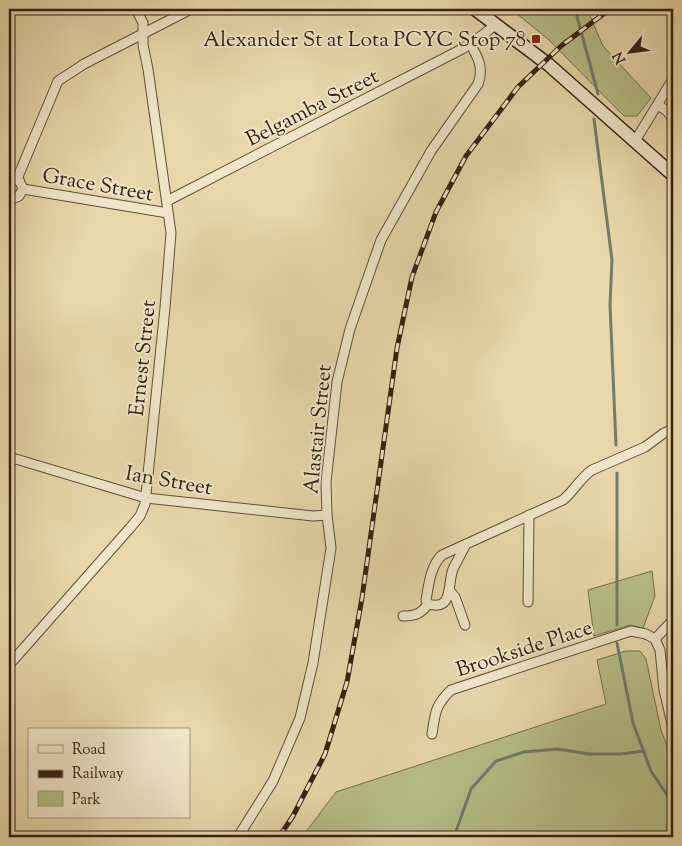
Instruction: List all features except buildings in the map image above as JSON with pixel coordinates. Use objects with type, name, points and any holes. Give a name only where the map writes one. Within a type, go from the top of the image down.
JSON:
[{"type":"street","name":"Ernest Street","points":[[9,664],[140,516],[146,498],[171,233],[148,69],[142,45],[143,23],[136,9]]},
{"type":"street","points":[[9,198],[12,199],[19,196],[23,189],[21,182],[13,179],[58,81],[78,68],[191,9]]},
{"type":"street","points":[[475,9],[549,65],[673,175]]},
{"type":"street","name":"Belgamba Street","points":[[167,201],[470,44],[496,24]]},
{"type":"street","name":"Alastair Street","points":[[238,837],[273,781],[300,718],[313,663],[331,548],[326,482],[337,382],[350,329],[382,240],[399,207],[431,151],[481,77],[481,66],[470,44]]},
{"type":"street","points":[[635,141],[673,80]]},
{"type":"street","points":[[658,105],[673,118]]},
{"type":"street","name":"Grace Street","points":[[23,189],[168,214]]},
{"type":"street","points":[[428,604],[426,600],[432,570],[442,554],[563,500],[586,474],[592,470],[645,447],[664,433],[673,430]]},
{"type":"street","name":"Ian Street","points":[[9,456],[146,498],[313,516],[327,515]]},
{"type":"street","points":[[528,602],[529,515]]},
{"type":"street","points":[[428,604],[434,606],[444,603],[448,599],[452,570],[466,544]]},
{"type":"street","points":[[449,590],[455,597],[464,625]]},
{"type":"street","points":[[403,616],[412,616],[422,612],[428,604]]},
{"type":"street","points":[[673,620],[655,639],[660,650],[664,690],[673,728]]},
{"type":"street","name":"Brookside Place","points":[[432,734],[437,707],[442,698],[451,690],[631,631],[646,634],[655,639]]},
{"type":"green space","points":[[511,9],[587,9],[603,46],[651,98],[637,116],[624,116],[549,40]]},
{"type":"green space","points":[[652,571],[655,596],[643,628],[630,625],[594,636],[588,590]]},
{"type":"green space","points":[[626,651],[640,651],[646,659],[661,730],[673,761],[673,837],[302,837],[336,792],[606,704],[597,660]]},
{"type":"waterway","points":[[575,9],[598,94]]},
{"type":"waterway","points":[[594,119],[612,260],[610,305],[616,445]]},
{"type":"waterway","points":[[617,473],[617,625]]},
{"type":"waterway","points":[[617,643],[633,723],[651,771],[673,804]]},
{"type":"waterway","points":[[454,837],[471,789],[496,761],[524,752],[557,749],[590,754],[621,754],[644,751]]},
{"type":"railway","points":[[279,837],[293,816],[325,754],[347,682],[362,598],[397,348],[412,277],[436,212],[466,156],[518,87],[561,46],[610,9]]},
{"type":"place","name":"Alexander St at Lota PCYC Stop 78","points":[[536,39]]}]
